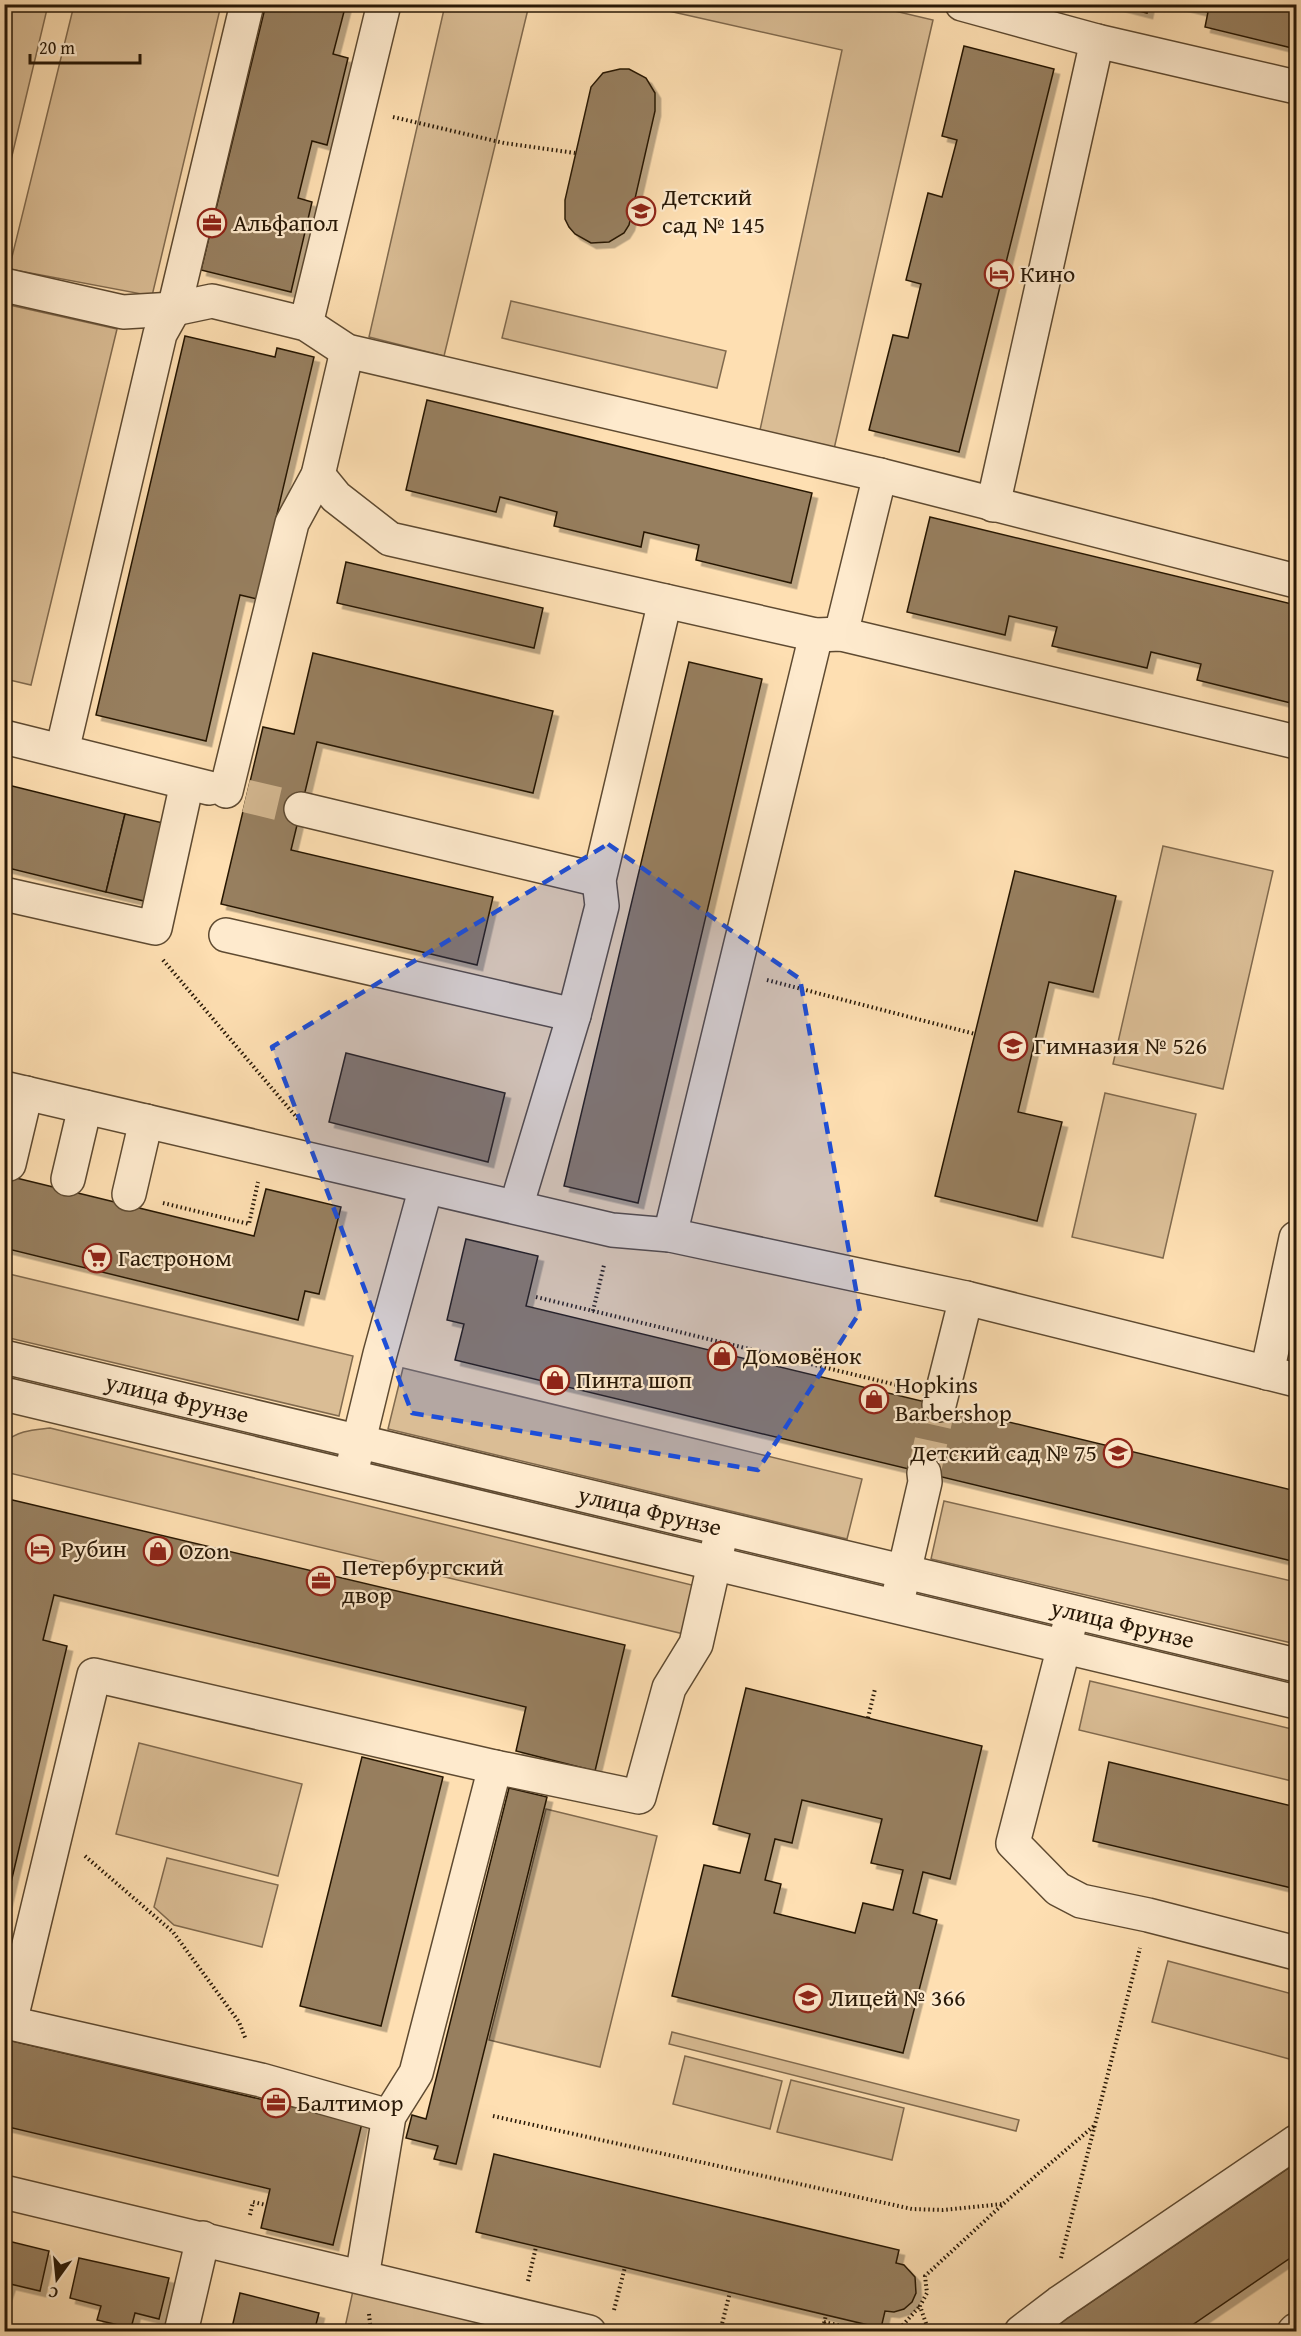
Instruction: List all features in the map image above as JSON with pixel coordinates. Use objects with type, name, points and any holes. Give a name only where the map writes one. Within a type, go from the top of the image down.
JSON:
[{"type":"street","points":[[62,750],[160,334],[174,309],[247,4]]},
{"type":"street","points":[[306,324],[384,4]]},
{"type":"street","points":[[962,4],[1007,10],[1097,41],[1296,87]]},
{"type":"street","points":[[993,504],[1097,41]]},
{"type":"street","points":[[4,285],[123,312],[174,309],[212,301],[306,324],[347,351],[880,475],[1296,581]]},
{"type":"street","points":[[4,737],[236,794],[292,523],[318,475],[347,351]]},
{"type":"street","points":[[318,475],[336,497],[390,539],[829,635],[1296,742]]},
{"type":"street","points":[[670,1235],[736,972],[829,635],[880,475]]},
{"type":"street","points":[[516,1207],[574,1015],[602,906],[599,880],[665,600]]},
{"type":"street","points":[[4,894],[155,928],[187,783]]},
{"type":"street","points":[[301,809],[599,880]]},
{"type":"street","points":[[226,935],[574,1015]]},
{"type":"street","points":[[9,1164],[15,1091],[612,1230],[670,1235],[966,1298],[1282,1377],[1296,1238]]},
{"type":"street","points":[[68,1179],[85,1107]]},
{"type":"street","points":[[129,1194],[146,1121]]},
{"type":"street","points":[[350,1476],[380,1354],[426,1187]]},
{"type":"street","points":[[941,1400],[966,1298]]},
{"type":"street","name":"улица Фрунзе","points":[[4,1357],[1296,1665]]},
{"type":"street","name":"улица Фрунзе","points":[[4,1394],[1296,1702]]},
{"type":"street","points":[[896,1606],[925,1482],[924,1473]]},
{"type":"street","points":[[389,2116],[261,2080],[10,2023],[94,1675],[495,1767],[639,1797],[669,1688],[696,1644],[722,1529]]},
{"type":"street","points":[[1073,1612],[1013,1843],[1058,1889],[1081,1901],[1148,1915],[1296,1953]]},
{"type":"street","points":[[362,2277],[389,2116],[416,2073],[495,1767]]},
{"type":"street","points":[[1021,2331],[1296,2142]]},
{"type":"street","points":[[4,2192],[362,2277],[601,2326]]},
{"type":"street","points":[[181,2331],[203,2238]]},
{"type":"path","points":[[359,108],[504,143],[575,153]]},
{"type":"path","points":[[129,921],[230,1037],[316,1141],[323,1163]]},
{"type":"path","points":[[736,972],[975,1034]]},
{"type":"path","points":[[594,1311],[612,1230]]},
{"type":"path","points":[[536,1297],[941,1400]]},
{"type":"path","points":[[868,1718],[875,1689]]},
{"type":"path","points":[[55,1832],[113,1878],[173,1932],[239,2022],[261,2080]]},
{"type":"path","points":[[1047,2312],[1148,1915]]},
{"type":"path","points":[[493,2116],[912,2209],[943,2210],[1003,2204]]},
{"type":"path","points":[[886,2331],[902,2326],[920,2306],[927,2293],[925,2276],[1003,2204],[1096,2125]]},
{"type":"path","points":[[601,2326],[625,2267]]},
{"type":"path","points":[[720,2331],[730,2292]]},
{"type":"path","points":[[920,2306],[929,2331]]},
{"type":"path","points":[[822,2331],[826,2315]]},
{"type":"path","points":[[824,2322],[868,2331]]},
{"type":"highlighted area","points":[[608,844],[800,979],[860,1312],[758,1470],[412,1413],[272,1047]]},
{"type":"shaded area","points":[[865,4],[933,20],[834,449],[760,430],[842,50],[642,5]]},
{"type":"shaded area","points":[[4,5],[48,5],[5,185]]},
{"type":"shaded area","points":[[74,5],[221,5],[152,296],[9,269]]},
{"type":"shaded area","points":[[445,5],[529,5],[444,356],[369,337]]},
{"type":"shaded area","points":[[511,301],[726,351],[717,388],[502,338]]},
{"type":"shaded area","points":[[5,304],[117,329],[31,685],[5,679]]},
{"type":"shaded area","points":[[1163,846],[1273,871],[1223,1089],[1113,1064]]},
{"type":"shaded area","points":[[1105,1093],[1196,1114],[1163,1258],[1072,1237]]},
{"type":"shaded area","points":[[5,1273],[353,1356],[339,1416],[5,1337]]},
{"type":"shaded area","points":[[403,1368],[862,1479],[847,1539],[388,1429]]},
{"type":"shaded area","points":[[50,1428],[700,1587],[688,1635],[5,1472],[5,1442],[21,1433]]},
{"type":"shaded area","points":[[944,1501],[1296,1582],[1296,1644],[931,1559]]},
{"type":"shaded area","points":[[1090,1681],[1296,1730],[1296,1782],[1079,1730]]},
{"type":"shaded area","points":[[139,1743],[302,1784],[278,1876],[116,1834]]},
{"type":"shaded area","points":[[546,1809],[657,1836],[600,2067],[489,2040]]},
{"type":"shaded area","points":[[167,1858],[278,1885],[262,1947],[174,1925],[154,1907]]},
{"type":"shaded area","points":[[1168,1961],[1296,1995],[1296,2046],[1293,2060],[1152,2022]]},
{"type":"shaded area","points":[[672,2032],[1019,2120],[1016,2131],[669,2044]]},
{"type":"shaded area","points":[[685,2056],[782,2081],[770,2129],[673,2104]]},
{"type":"shaded area","points":[[791,2080],[904,2108],[892,2160],[777,2132]]},
{"type":"shaded area","points":[[354,2286],[547,2332],[344,2332]]},
{"type":"building","points":[[266,4],[346,4],[333,54],[348,58],[327,145],[312,141],[298,198],[312,202],[291,292],[201,270]]},
{"type":"building","points":[[1112,4],[1149,4],[1147,13]]},
{"type":"building","points":[[1176,4],[1296,4],[1296,33],[1292,48],[1205,27],[1208,12]]},
{"type":"building","points":[[964,46],[1054,69],[959,452],[869,430],[893,335],[908,338],[921,284],[906,280],[928,193],[942,197],[957,140],[942,136]]},
{"type":"building","points":[[629,69],[646,78],[655,93],[655,111],[629,225],[624,233],[609,242],[591,243],[575,234],[569,227],[565,219],[565,200],[591,87],[603,73]]},
{"type":"building","points":[[185,336],[275,357],[277,348],[314,357],[257,599],[240,595],[206,741],[96,715]]},
{"type":"building","points":[[427,400],[812,493],[791,583],[696,560],[699,545],[644,532],[641,547],[554,526],[557,512],[500,497],[496,512],[406,490]]},
{"type":"building","points":[[930,517],[1296,605],[1295,704],[1197,680],[1201,664],[1151,652],[1147,668],[1052,646],[1057,627],[1009,616],[1005,635],[907,612]]},
{"type":"building","points":[[346,562],[543,608],[534,648],[337,603]]},
{"type":"building","points":[[313,653],[553,711],[533,793],[317,742],[291,850],[493,897],[477,965],[221,904],[263,727],[294,734]]},
{"type":"building","points":[[689,662],[762,679],[638,1203],[564,1186]]},
{"type":"building","points":[[4,784],[125,814],[106,892],[4,867]]},
{"type":"building","points":[[125,814],[163,823],[144,901],[106,892]]},
{"type":"building","points":[[1015,871],[1116,896],[1093,992],[1049,982],[1018,1112],[1062,1122],[1037,1221],[935,1196]]},
{"type":"building","points":[[346,1053],[505,1093],[488,1162],[329,1122]]},
{"type":"building","points":[[4,1175],[254,1236],[266,1189],[341,1207],[319,1294],[305,1291],[298,1320],[4,1248]]},
{"type":"building","points":[[466,1239],[538,1256],[526,1306],[1296,1491],[1296,1562],[455,1360],[464,1324],[447,1320]]},
{"type":"building","points":[[4,1498],[625,1645],[595,1771],[516,1751],[526,1707],[54,1595],[43,1640],[67,1646],[4,1912]]},
{"type":"building","points":[[746,1688],[982,1746],[950,1879],[923,1872],[913,1913],[937,1920],[903,2053],[672,1996],[704,1865],[740,1873],[750,1834],[713,1824]],"holes":[[[802,1800],[882,1819],[871,1863],[903,1870],[893,1910],[863,1903],[855,1933],[774,1913],[781,1884],[765,1880],[775,1839],[792,1843]]]},
{"type":"building","points":[[362,1757],[443,1777],[381,2026],[300,2006]]},
{"type":"building","points":[[1109,1762],[1296,1807],[1296,1889],[1093,1841]]},
{"type":"building","points":[[509,1788],[547,1797],[456,2164],[434,2159],[438,2146],[406,2138],[412,2115],[426,2119]]},
{"type":"building","points":[[4,2039],[362,2123],[333,2245],[261,2228],[270,2189],[4,2126]]},
{"type":"building","points":[[494,2154],[899,2250],[896,2263],[904,2265],[915,2277],[916,2293],[912,2302],[904,2309],[894,2312],[885,2311],[881,2328],[476,2232]]},
{"type":"building","points":[[1296,2163],[1296,2254],[1182,2332],[1047,2332]]},
{"type":"building","points":[[4,2240],[49,2251],[40,2291],[10,2284],[4,2301]]},
{"type":"building","points":[[79,2258],[169,2278],[159,2319],[135,2313],[131,2328],[97,2320],[101,2306],[70,2298]]},
{"type":"building","points":[[240,2293],[319,2313],[314,2332],[231,2332]]},
{"type":"tunnel","points":[[246,796],[301,809]]},
{"type":"tunnel","points":[[924,1473],[939,1405]]},
{"type":"place","name":"Детский сад № 145","points":[[641,211]]},
{"type":"place","name":"Альфапол","points":[[212,223]]},
{"type":"place","name":"Кино","points":[[999,274]]},
{"type":"place","name":"Гимназия № 526","points":[[1013,1046]]},
{"type":"place","name":"Гастроном","points":[[97,1258]]},
{"type":"place","name":"Домовёнок","points":[[722,1356]]},
{"type":"place","name":"Пинта шоп","points":[[555,1380]]},
{"type":"place","name":"Hopkins Barbershop","points":[[874,1399]]},
{"type":"place","name":"Детский сад № 75","points":[[1118,1453]]},
{"type":"place","name":"Рубин","points":[[40,1549]]},
{"type":"place","name":"Ozon","points":[[158,1551]]},
{"type":"place","name":"Петербургский двор","points":[[321,1581]]},
{"type":"place","name":"Лицей № 366","points":[[808,1998]]},
{"type":"place","name":"Балтимор","points":[[276,2103]]}]
